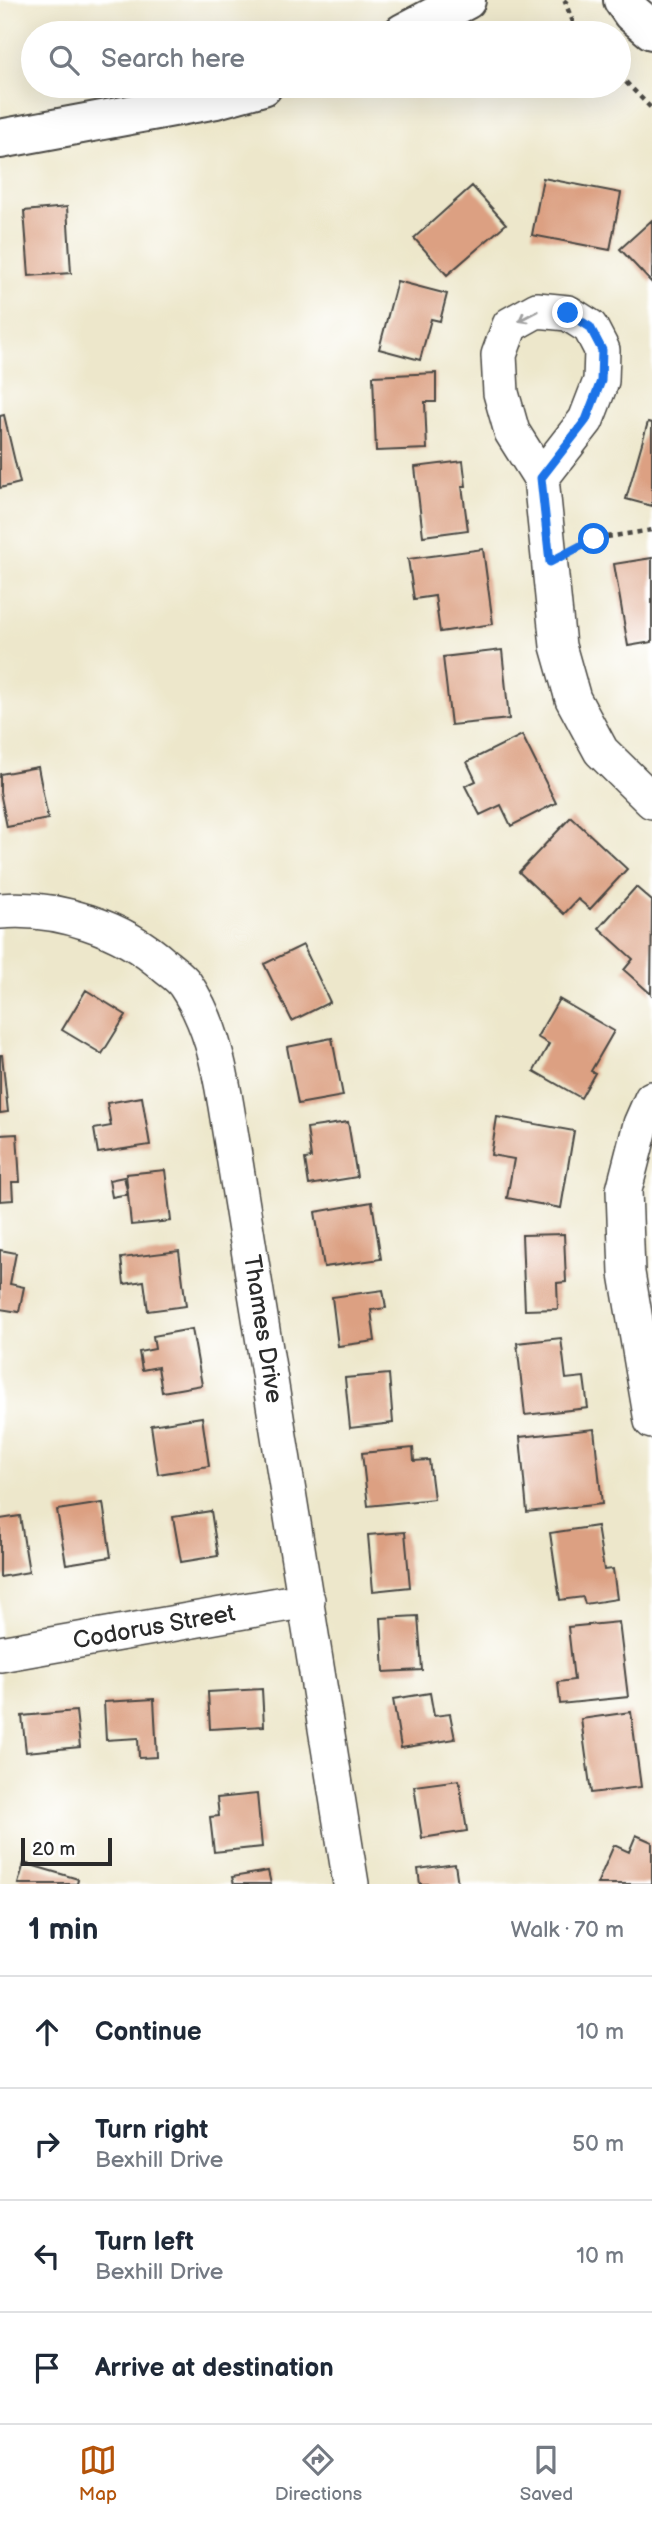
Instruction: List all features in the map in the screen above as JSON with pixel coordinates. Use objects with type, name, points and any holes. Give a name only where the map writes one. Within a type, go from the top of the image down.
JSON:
[{"type":"street","points":[[426,21],[466,0]]},
{"type":"street","points":[[623,0],[632,13],[652,30]]},
{"type":"street","points":[[0,139],[220,98]]},
{"type":"street","points":[[541,478],[558,646],[573,699],[601,751],[652,801]]},
{"type":"street","name":"Thames Drive","points":[[0,911],[49,912],[100,927],[149,951],[184,982],[205,1021],[218,1059],[351,1884]]},
{"type":"street","points":[[652,1099],[641,1124],[624,1190],[627,1273],[652,1421]]},
{"type":"street","name":"Codorus Street","points":[[0,1654],[307,1600]]},
{"type":"path","points":[[567,0],[565,2],[573,21]]},
{"type":"path","points":[[631,87],[652,109]]},
{"type":"path","points":[[550,562],[594,539],[652,530]]},
{"type":"building","points":[[543,178],[621,193],[610,250],[532,235]]},
{"type":"building","points":[[472,186],[506,224],[447,275],[414,238]]},
{"type":"building","points":[[67,207],[71,273],[29,276],[24,211]]},
{"type":"building","points":[[652,220],[652,283],[620,249]]},
{"type":"building","points":[[397,281],[447,294],[440,321],[431,319],[420,360],[379,349]]},
{"type":"building","points":[[436,373],[436,402],[425,402],[427,449],[376,451],[373,376]]},
{"type":"building","points":[[4,415],[20,483],[0,488],[0,416]]},
{"type":"building","points":[[648,422],[652,423],[652,506],[626,499]]},
{"type":"building","points":[[463,461],[466,486],[462,486],[468,530],[423,536],[415,467]]},
{"type":"building","points":[[483,549],[493,624],[440,632],[435,596],[414,599],[408,559]]},
{"type":"building","points":[[652,558],[652,642],[628,646],[614,564]]},
{"type":"building","points":[[502,650],[509,719],[451,725],[443,657]]},
{"type":"building","points":[[522,735],[556,803],[511,826],[501,805],[480,815],[465,786],[476,781],[467,762]]},
{"type":"building","points":[[38,767],[48,819],[7,827],[0,792],[0,774]]},
{"type":"building","points":[[571,817],[627,869],[590,909],[578,899],[564,914],[519,872]]},
{"type":"building","points":[[636,887],[652,901],[651,994],[624,970],[633,959],[599,928]]},
{"type":"building","points":[[303,945],[330,1002],[292,1021],[264,964]]},
{"type":"building","points":[[86,990],[126,1015],[102,1054],[62,1030]]},
{"type":"building","points":[[559,999],[614,1031],[591,1071],[595,1073],[581,1098],[534,1071],[549,1044],[537,1037]]},
{"type":"building","points":[[332,1038],[343,1096],[298,1104],[287,1047]]},
{"type":"building","points":[[0,1055],[8,1112],[0,1113]]},
{"type":"building","points":[[142,1097],[150,1145],[98,1153],[94,1129],[111,1126],[107,1103]]},
{"type":"building","points":[[497,1117],[574,1131],[561,1208],[507,1198],[514,1159],[491,1155]]},
{"type":"building","points":[[348,1122],[357,1177],[309,1185],[305,1159],[311,1158],[307,1128]]},
{"type":"building","points":[[17,1134],[20,1182],[12,1182],[13,1200],[0,1201],[0,1135]]},
{"type":"building","points":[[165,1170],[171,1221],[131,1225],[126,1174]]},
{"type":"building","points":[[124,1177],[128,1194],[112,1197],[109,1180]]},
{"type":"building","points":[[372,1202],[381,1259],[324,1267],[315,1212]]},
{"type":"building","points":[[564,1234],[566,1282],[557,1283],[558,1309],[525,1310],[522,1235]]},
{"type":"building","points":[[0,1250],[16,1253],[10,1284],[24,1287],[19,1312],[0,1309]]},
{"type":"building","points":[[179,1251],[186,1306],[148,1311],[144,1281],[124,1284],[121,1258]]},
{"type":"building","points":[[383,1290],[386,1308],[371,1310],[375,1341],[338,1346],[332,1297]]},
{"type":"building","points":[[192,1329],[202,1385],[162,1392],[158,1367],[142,1370],[139,1352],[155,1349],[153,1336]]},
{"type":"building","points":[[561,1338],[566,1379],[584,1377],[588,1408],[525,1415],[517,1343]]},
{"type":"building","points":[[389,1374],[393,1423],[350,1428],[345,1378]]},
{"type":"building","points":[[202,1417],[209,1466],[158,1474],[151,1425]]},
{"type":"building","points":[[594,1429],[602,1504],[527,1512],[520,1437]]},
{"type":"building","points":[[413,1448],[414,1461],[429,1460],[434,1499],[368,1506],[362,1453]]},
{"type":"building","points":[[103,1503],[111,1557],[66,1564],[57,1510]]},
{"type":"building","points":[[211,1511],[218,1556],[181,1562],[173,1517]]},
{"type":"building","points":[[20,1516],[29,1572],[0,1577],[0,1519]]},
{"type":"building","points":[[597,1526],[604,1570],[613,1569],[617,1599],[585,1604],[583,1597],[560,1600],[550,1533]]},
{"type":"building","points":[[405,1532],[410,1587],[373,1591],[368,1535]]},
{"type":"building","points":[[418,1616],[422,1670],[384,1672],[381,1618]]},
{"type":"building","points":[[619,1622],[628,1697],[560,1704],[558,1682],[574,1680],[568,1627]]},
{"type":"building","points":[[262,1689],[264,1726],[210,1729],[208,1692]]},
{"type":"building","points":[[430,1693],[434,1716],[450,1714],[455,1739],[401,1748],[393,1699]]},
{"type":"building","points":[[154,1699],[157,1757],[139,1758],[138,1738],[106,1740],[104,1702]]},
{"type":"building","points":[[76,1711],[80,1747],[26,1752],[22,1716]]},
{"type":"building","points":[[631,1712],[641,1787],[591,1793],[581,1719]]},
{"type":"building","points":[[459,1780],[467,1831],[422,1838],[414,1786]]},
{"type":"building","points":[[257,1794],[262,1847],[214,1852],[210,1817],[219,1816],[217,1798]]},
{"type":"building","points":[[636,1835],[652,1842],[652,1884],[597,1884],[614,1845],[629,1852]]},
{"type":"building","points":[[24,1863],[78,1879],[77,1884],[18,1884]]},
{"type":"building","points":[[455,1864],[458,1884],[420,1884],[418,1869]]},
{"type":"building","points":[[268,1871],[271,1884],[234,1884],[232,1877]]},
{"type":"route","points":[[568,313],[590,327],[602,350],[601,381],[586,420],[541,478],[550,562],[594,539]]}]
